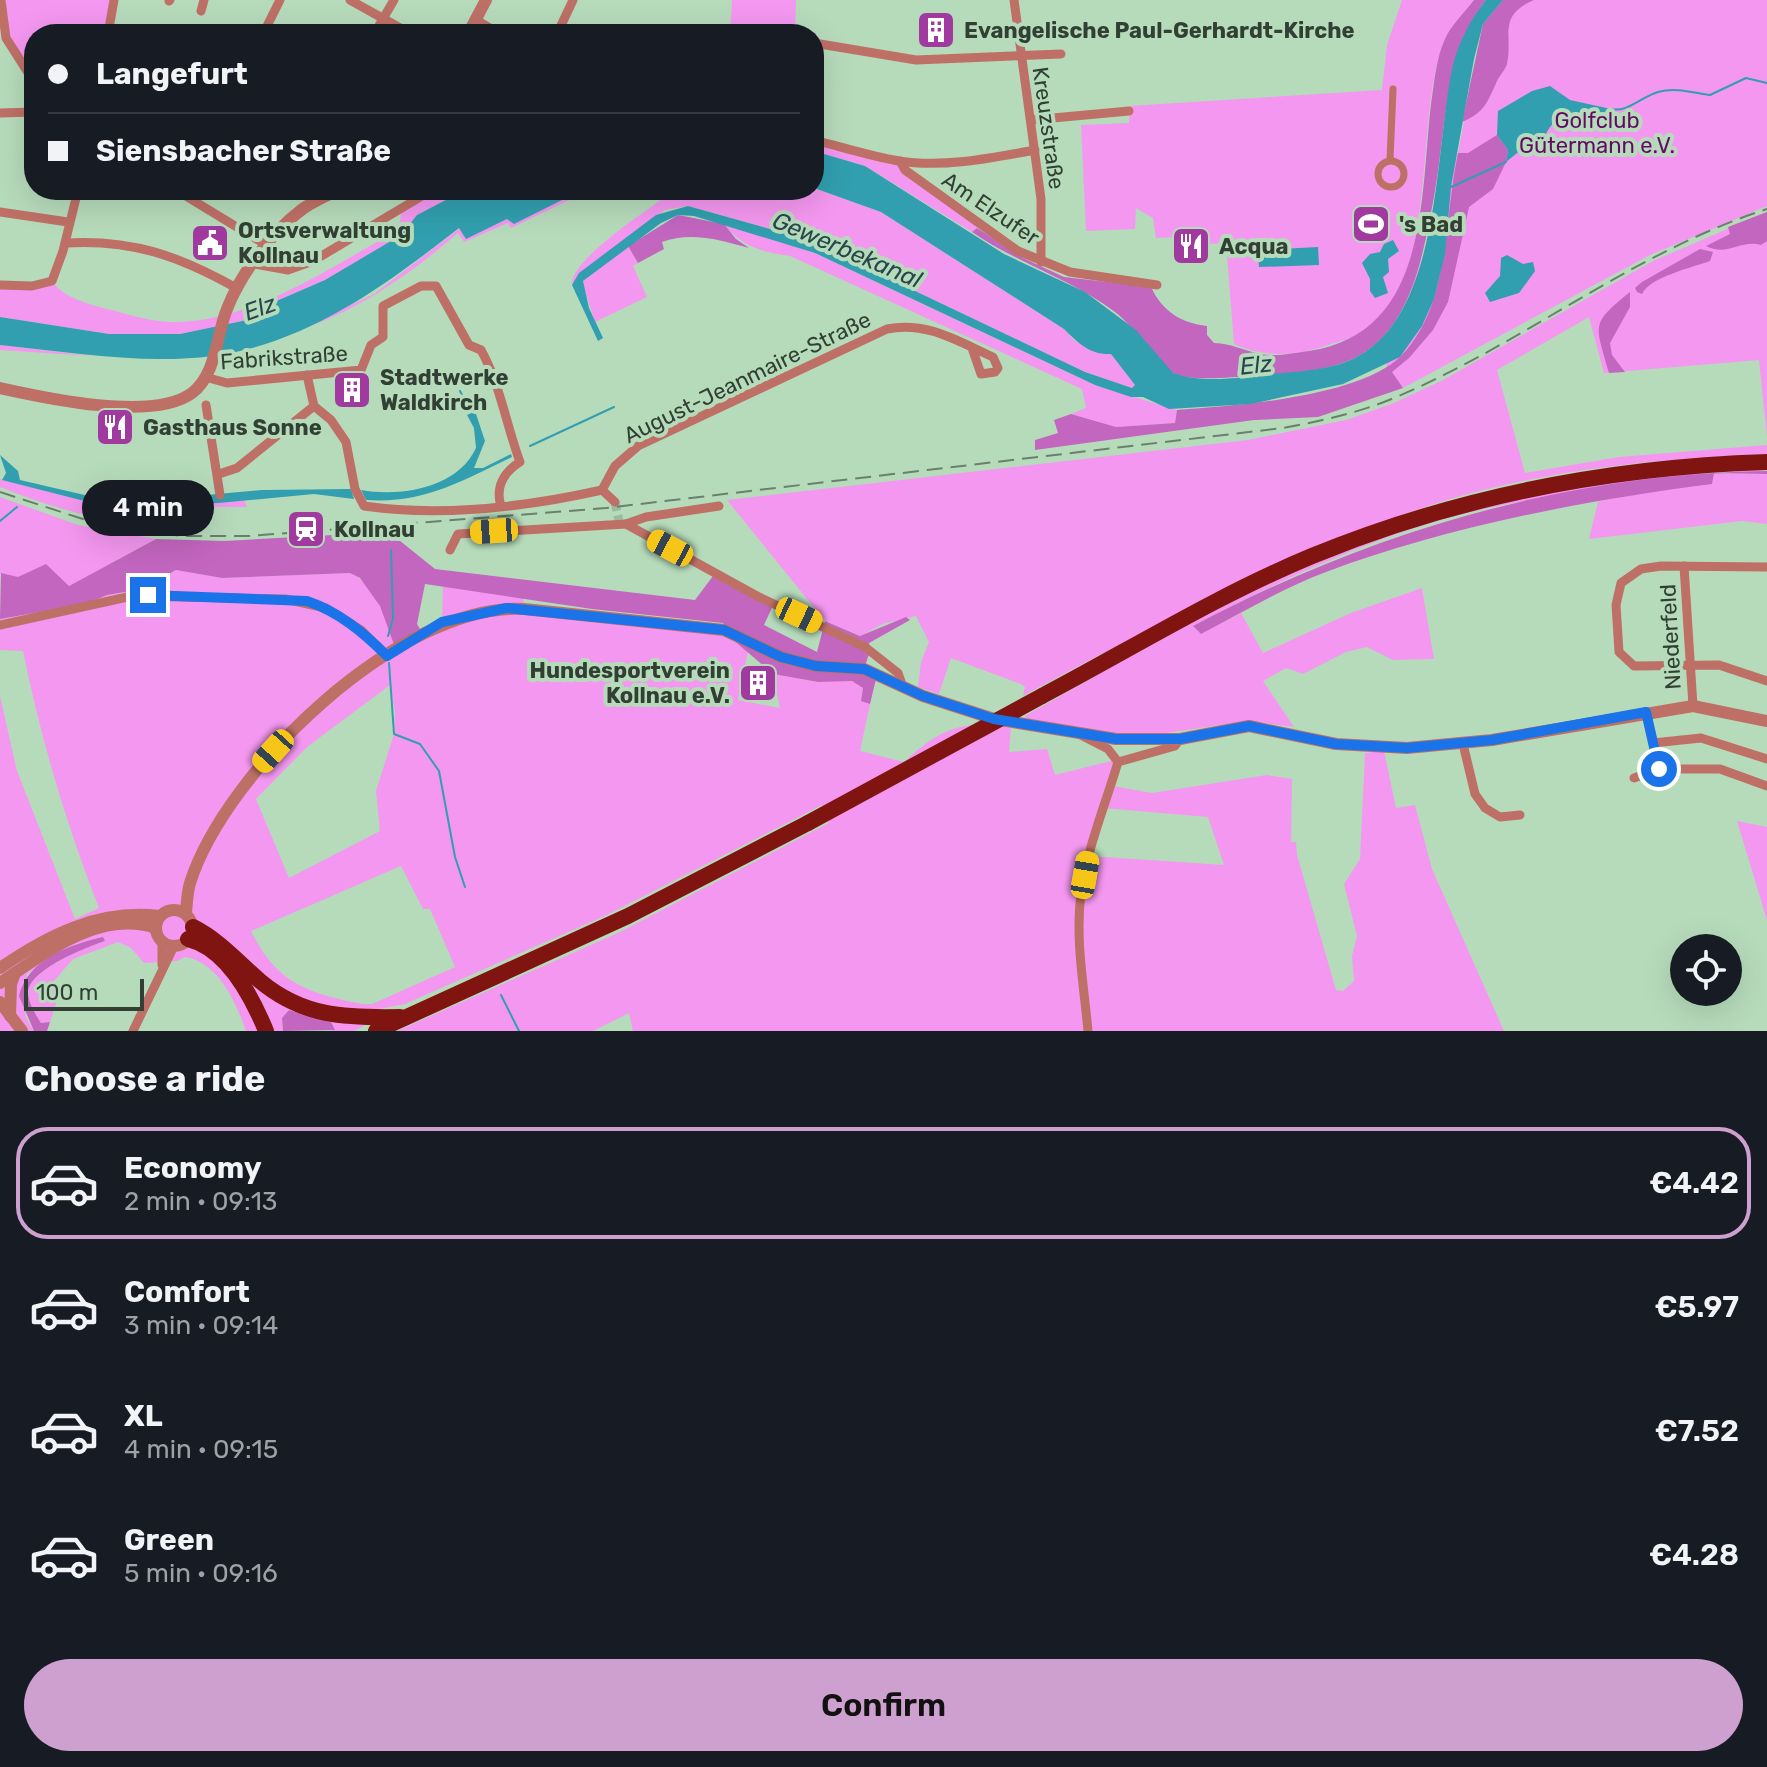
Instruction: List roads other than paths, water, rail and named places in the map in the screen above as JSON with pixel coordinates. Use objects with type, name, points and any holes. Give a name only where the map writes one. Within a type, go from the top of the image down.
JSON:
[{"type":"highway","points":[[376,1031],[628,916],[1278,572],[1349,542],[1479,499],[1597,476],[1677,466],[1767,462]]},
{"type":"highway","points":[[179,930],[220,944],[280,996],[299,1007],[338,1017],[409,1016]]},
{"type":"highway","points":[[179,930],[211,951],[239,978],[266,1031]]},
{"type":"street","points":[[1,0],[3,37],[24,67]]},
{"type":"street","points":[[110,24],[114,0]]},
{"type":"street","points":[[201,11],[204,0]]},
{"type":"street","points":[[268,24],[280,0]]},
{"type":"street","points":[[350,0],[394,24]]},
{"type":"street","points":[[380,24],[394,0]]},
{"type":"street","points":[[474,24],[486,0]]},
{"type":"street","points":[[562,24],[573,0]]},
{"type":"street","name":"Kreuzstraße","points":[[1014,0],[1041,199],[1041,262]]},
{"type":"street","points":[[476,20],[483,24]]},
{"type":"street","points":[[824,44],[916,60],[1061,54]]},
{"type":"street","points":[[1390,160],[1393,89]]},
{"type":"street","points":[[1031,120],[1129,111]]},
{"type":"street","points":[[0,113],[24,112]]},
{"type":"street","name":"Am Elzufer","points":[[824,142],[900,161],[905,170],[988,232],[1041,262],[1070,272],[1157,285]]},
{"type":"street","points":[[900,161],[985,159],[1035,150]]},
{"type":"street","points":[[0,285],[32,286],[52,281],[75,200]]},
{"type":"street","points":[[194,200],[268,246]]},
{"type":"street","points":[[0,388],[69,404],[146,404],[185,397],[205,377],[227,308],[238,289],[268,246],[302,209],[319,200]]},
{"type":"street","points":[[255,264],[288,270],[313,261],[415,200]]},
{"type":"street","points":[[0,212],[68,222]]},
{"type":"street","points":[[65,243],[98,242],[158,251],[238,289]]},
{"type":"street","name":"Fabrikstraße","points":[[205,377],[227,383],[365,368],[371,345],[383,337],[383,306],[421,286],[436,286],[469,345],[481,350],[497,379],[496,393],[520,462],[503,477],[498,495],[501,506]]},
{"type":"street","name":"August-Jeanmaire-Straße","points":[[602,490],[615,466],[638,446],[887,329],[920,326],[972,348]]},
{"type":"street","points":[[307,375],[314,406],[331,420],[346,442],[357,494],[364,506],[501,506],[602,490],[615,502]]},
{"type":"street","points":[[206,405],[220,495]]},
{"type":"street","points":[[219,474],[237,468],[314,406]]},
{"type":"street","points":[[626,524],[646,517],[719,506]]},
{"type":"street","points":[[450,550],[458,534],[619,521],[757,596],[845,636],[892,667],[902,679],[903,687]]},
{"type":"street","name":"Niederfeld","points":[[1684,566],[1693,706]]},
{"type":"street","points":[[1767,567],[1641,569],[1621,583],[1616,605],[1619,652],[1634,666],[1727,667],[1767,681]]},
{"type":"street","points":[[0,625],[132,596],[285,599],[326,608],[361,630],[387,656]]},
{"type":"street","points":[[133,1031],[179,930],[189,888],[222,817],[258,768],[321,705],[387,656],[442,622],[491,609],[516,608],[724,630],[781,657],[816,666],[864,669],[903,687],[994,719],[1147,741],[1180,739],[1249,726],[1360,747],[1407,748],[1463,744],[1693,706],[1767,721]]},
{"type":"street","points":[[1646,712],[1659,769]]},
{"type":"street","points":[[1076,733],[1083,740],[1108,749],[1118,762]]},
{"type":"street","points":[[1653,743],[1701,738],[1767,759]]},
{"type":"street","points":[[1118,762],[1175,746],[1180,739]]},
{"type":"street","points":[[1463,744],[1478,800],[1500,817],[1520,815]]},
{"type":"street","points":[[1088,1031],[1079,922],[1081,893],[1092,842],[1118,762]]},
{"type":"street","points":[[1634,778],[1659,769],[1720,769],[1767,786]]},
{"type":"street","points":[[0,968],[46,940],[97,919],[122,914],[179,930]]},
{"type":"street","points":[[0,983],[69,940],[106,926],[157,922],[179,930]]},
{"type":"street","points":[[10,1016],[11,984],[15,973]]},
{"type":"street","points":[[0,1002],[22,1031]]},
{"type":"water","points":[[1486,0],[1503,0],[1483,24],[1474,59],[1451,187],[1445,254],[1434,299],[1422,326],[1400,357],[1343,384],[1251,404],[1169,409],[1143,397],[1131,397],[1095,385],[815,253],[694,216],[678,215],[661,223],[583,281],[589,308],[603,338],[598,341],[572,285],[579,273],[656,215],[688,206],[806,239],[1085,372],[1132,388],[1135,385],[1111,354],[1085,347],[1064,329],[881,212],[824,192],[824,154],[865,166],[1004,254],[1085,292],[1136,330],[1173,373],[1186,377],[1227,379],[1336,365],[1353,359],[1382,337],[1404,307],[1419,269],[1430,227],[1453,65],[1475,15]]},
{"type":"water","points":[[1550,86],[1570,100],[1611,109],[1589,117],[1556,122],[1544,139],[1527,145],[1506,162],[1508,150],[1497,135],[1498,111],[1532,91]]},
{"type":"water","points":[[446,200],[562,200],[514,224],[507,219],[466,239],[459,228],[403,270],[344,308],[281,339],[248,349],[213,356],[160,359],[0,345],[0,317],[109,334],[180,334],[252,319],[265,306],[325,280],[401,235],[417,215]]},
{"type":"water","points":[[1393,240],[1399,251],[1388,259],[1389,272],[1383,277],[1388,293],[1375,298],[1362,263],[1370,254],[1380,252],[1384,244]]},
{"type":"water","points":[[1318,247],[1319,265],[1259,267],[1258,250]]},
{"type":"water","points":[[1507,255],[1523,264],[1533,262],[1535,271],[1519,293],[1490,302],[1485,293],[1500,276],[1501,258]]},
{"type":"water","points":[[475,411],[485,441],[474,468],[483,468],[511,454],[512,457],[442,489],[406,498],[366,500],[361,490],[409,491],[426,487],[455,473],[476,448],[474,428],[467,415]]},
{"type":"water","points":[[0,455],[18,471],[20,480],[119,503],[262,490],[351,489],[354,499],[314,494],[218,503],[104,506],[2,480],[6,473]]},
{"type":"waterway","points":[[1611,109],[1623,109],[1665,91],[1710,95],[1746,78],[1767,83]]},
{"type":"waterway","points":[[1451,187],[1506,162]]},
{"type":"waterway","name":"Gewerbekanal","points":[[460,391],[472,415]]},
{"type":"waterway","name":"Gewerbekanal","points":[[530,446],[614,407]]},
{"type":"waterway","points":[[0,521],[17,507]]},
{"type":"waterway","points":[[388,636],[393,618],[391,550]]},
{"type":"waterway","points":[[389,663],[394,734],[420,744],[439,771],[455,857],[465,887]]},
{"type":"waterway","points":[[501,995],[519,1031]]},
{"type":"tunnel","points":[[615,502],[619,521]]},
{"type":"railway","points":[[0,492],[98,524],[182,536],[250,536],[606,508],[1283,428],[1339,416],[1394,398],[1488,352],[1670,249],[1767,209]]},
{"type":"place","name":"Evangelische Paul-Gerhardt-Kirche","points":[[936,30]]},
{"type":"place","name":"'s Bad","points":[[1371,224]]},
{"type":"place","name":"Ortsverwaltung Kollnau","points":[[210,243]]},
{"type":"place","name":"Acqua","points":[[1191,246]]},
{"type":"place","name":"Stadtwerke Waldkirch","points":[[352,390]]},
{"type":"place","name":"Gasthaus Sonne","points":[[115,427]]},
{"type":"place","name":"Kollnau","points":[[306,529]]},
{"type":"place","name":"Hundesportverein Kollnau e.V.","points":[[758,683]]},
{"type":"park label","name":"Golfclub Gütermann e.V.","points":[[1597,132]]},
{"type":"water label","name":"Elz","points":[[260,308]]},
{"type":"water label","name":"Elz","points":[[1256,365]]}]
